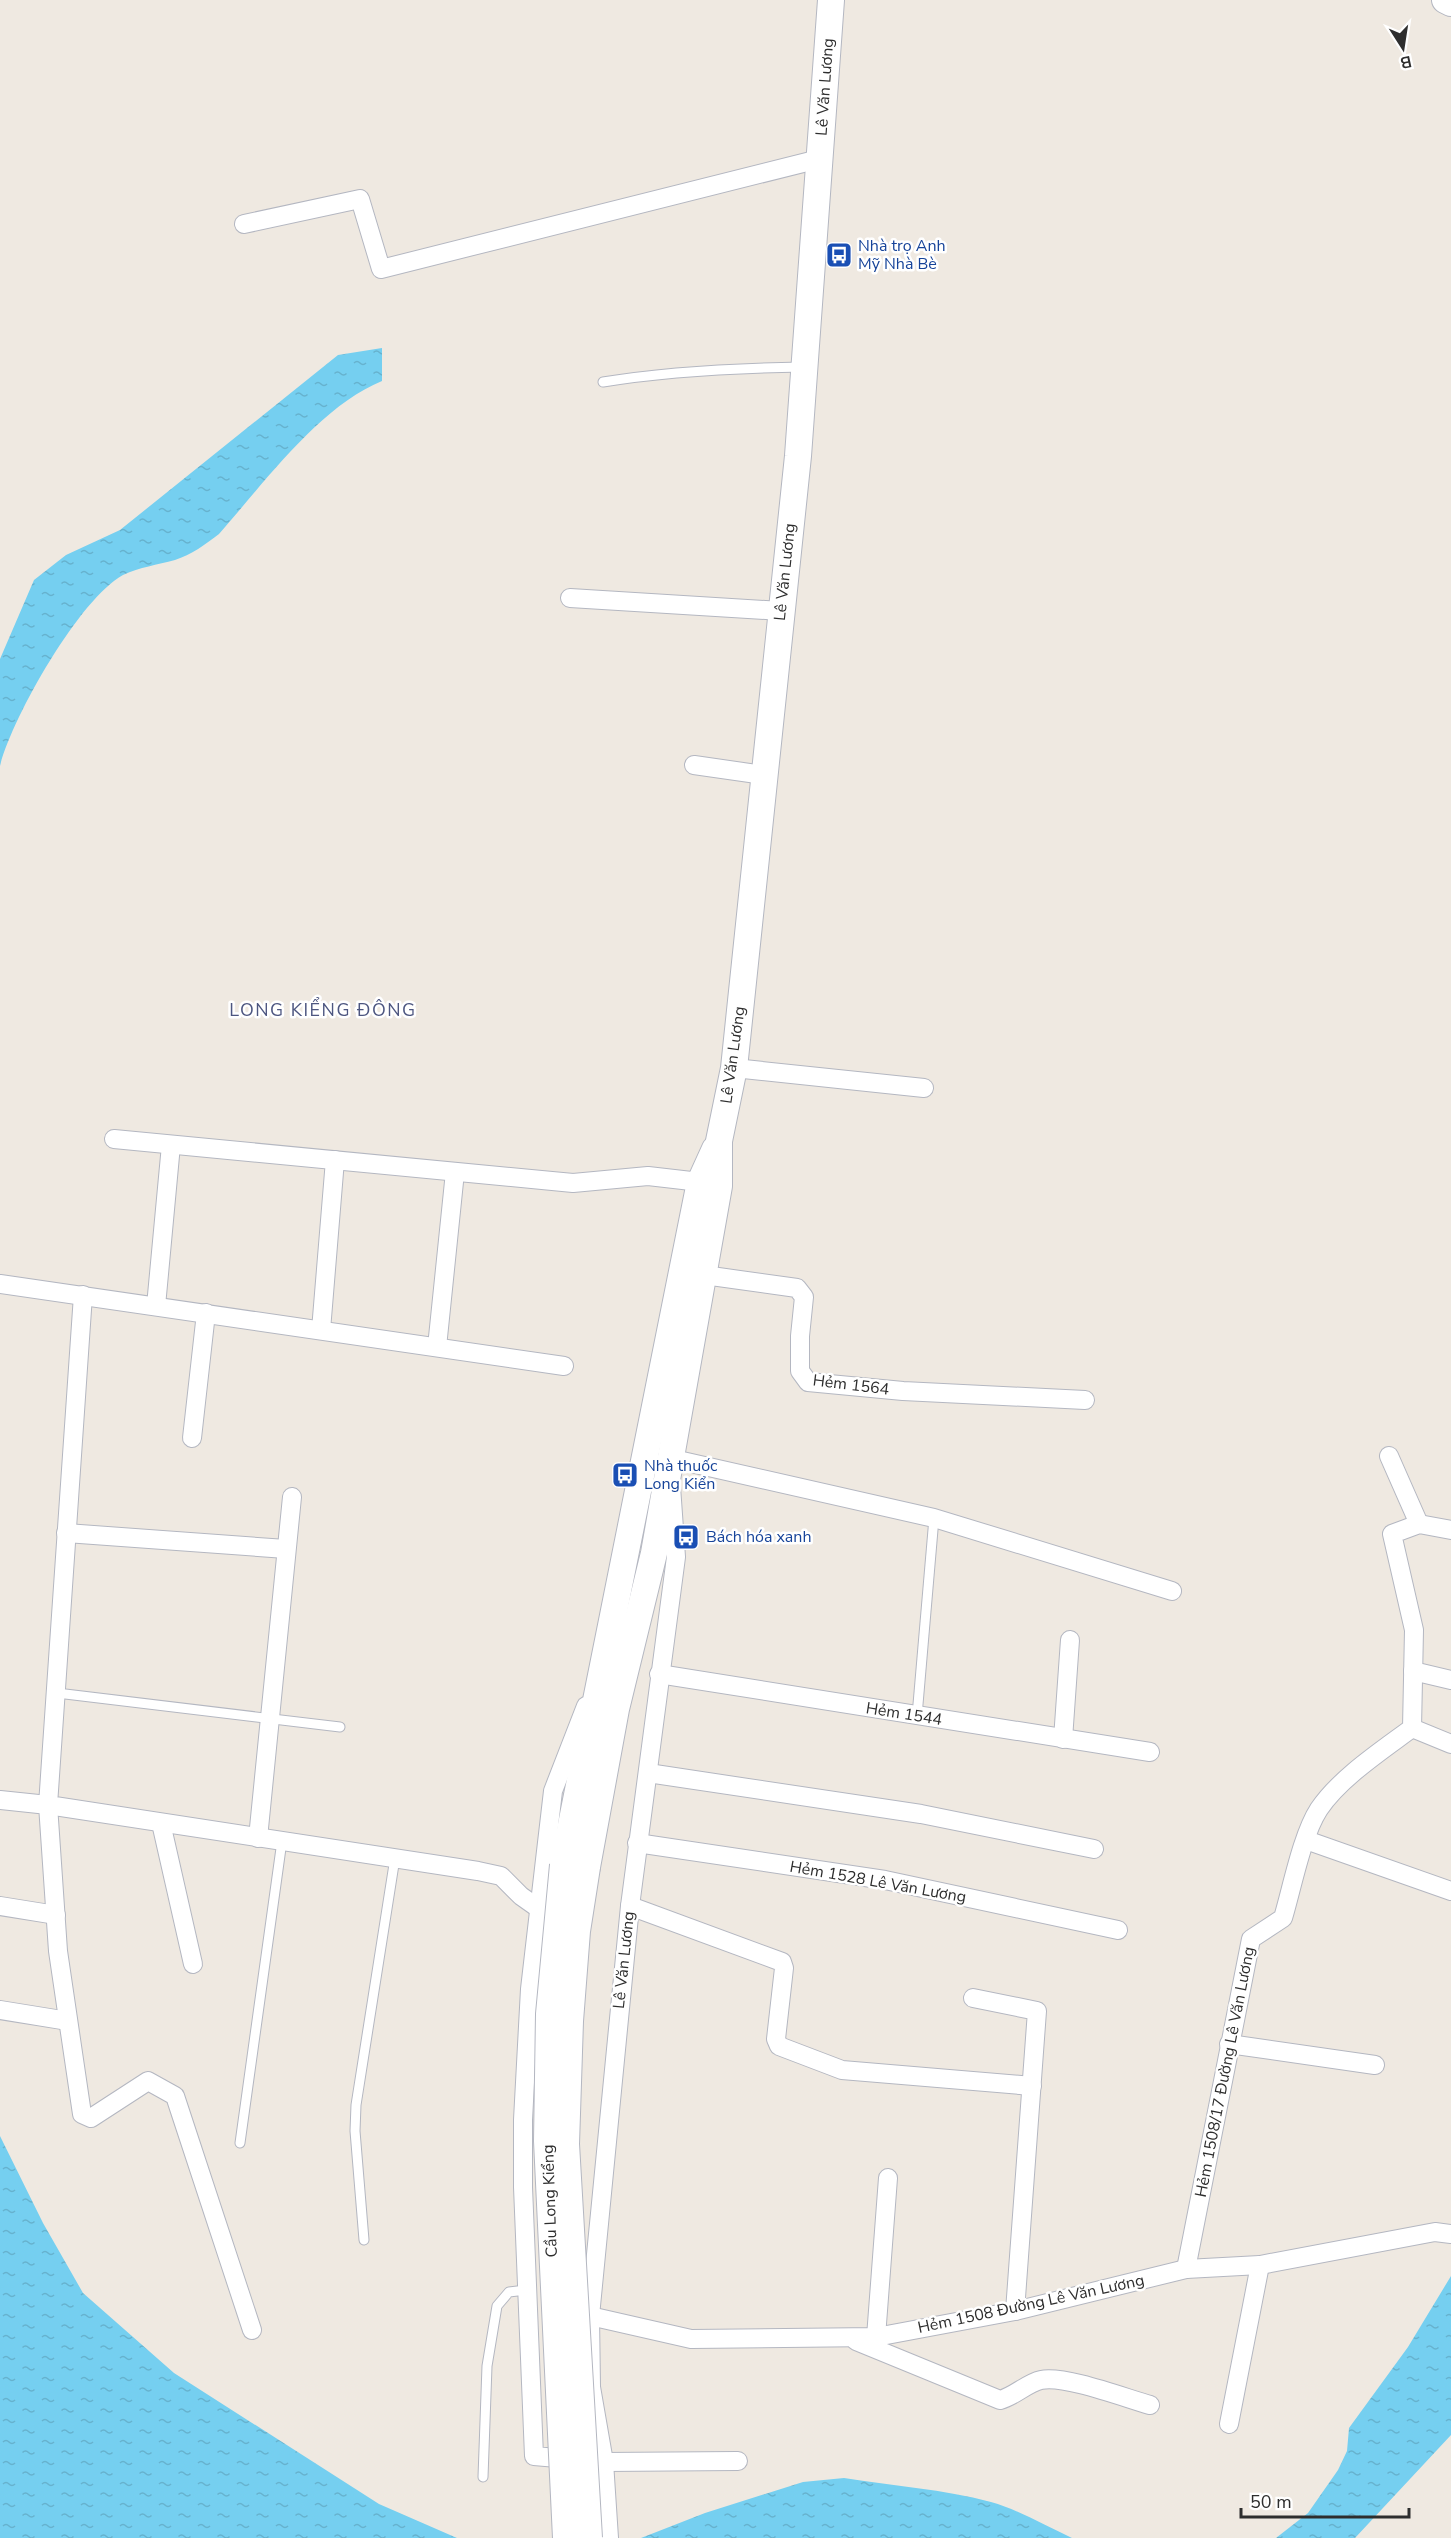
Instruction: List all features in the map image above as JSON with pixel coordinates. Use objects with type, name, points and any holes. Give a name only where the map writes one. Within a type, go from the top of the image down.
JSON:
[{"type":"main road","name":"Lê Văn Lương","points":[[575,1866],[654,1553],[718,1186],[719,1141],[734,1068],[759,774],[776,611],[798,456],[831,0]]},
{"type":"main road","points":[[1445,0],[1451,3]]},
{"type":"main road","name":"Lê Văn Lương","points":[[575,1866],[602,1665],[700,1182],[719,1141]]},
{"type":"main road","name":"Cầu Long Kiểng","points":[[566,2538],[547,2140],[547,2076],[549,2014],[575,1866]]},
{"type":"main road","name":"Cầu Long Kiểng","points":[[575,1866],[577,1931],[570,2021],[566,2144],[589,2538]]},
{"type":"street","points":[[244,224],[360,199],[381,269],[819,159]]},
{"type":"street","points":[[570,598],[776,611]]},
{"type":"street","points":[[698,765],[759,774]]},
{"type":"street","points":[[734,1068],[924,1088]]},
{"type":"street","points":[[114,1139],[573,1183],[648,1176],[700,1182]]},
{"type":"street","points":[[156,1306],[171,1145]]},
{"type":"street","points":[[321,1330],[335,1160]]},
{"type":"street","points":[[437,1347],[455,1172]]},
{"type":"street","name":"Hẻm 1564","points":[[704,1275],[797,1288],[804,1297],[800,1336],[800,1371],[808,1382],[903,1391],[1085,1400]]},
{"type":"street","points":[[0,1284],[564,1366]]},
{"type":"street","points":[[83,1295],[48,1805],[58,1951],[82,2114],[91,2118],[148,2081],[175,2096],[252,2330]]},
{"type":"street","points":[[192,1438],[207,1313]]},
{"type":"street","points":[[1389,1456],[1419,1524]]},
{"type":"street","points":[[669,1458],[934,1518],[1172,1591]]},
{"type":"street","name":"Lê Văn Lương","points":[[609,2538],[604,2462],[591,2387],[590,2316],[595,2286],[618,2013],[637,1843],[676,1557],[669,1458]]},
{"type":"street","points":[[258,1838],[268,1718],[292,1497]]},
{"type":"street","points":[[1451,1530],[1419,1524],[1392,1534],[1414,1630],[1412,1728],[1451,1744]]},
{"type":"street","points":[[66,1533],[286,1549]]},
{"type":"street","points":[[1063,1739],[1070,1640]]},
{"type":"street","name":"Lê Văn Lương","points":[[602,1665],[554,1791],[538,1908],[530,1989],[524,2109],[526,2289],[534,2456],[604,2462]]},
{"type":"street","points":[[1413,1671],[1451,1680]]},
{"type":"street","name":"Hẻm 1544","points":[[659,1674],[1150,1752]]},
{"type":"street","name":"Hẻm 1508/17 Đường Lê Văn Lương","points":[[1186,2269],[1251,1939],[1283,1918],[1306,1840],[1319,1810],[1355,1770],[1412,1728]]},
{"type":"street","points":[[648,1773],[921,1814],[1094,1849]]},
{"type":"street","points":[[0,1800],[161,1822],[501,1876],[521,1896],[538,1908]]},
{"type":"street","points":[[161,1822],[193,1964]]},
{"type":"street","points":[[1306,1840],[1451,1891]]},
{"type":"street","name":"Hẻm 1528 Lê Văn Lương","points":[[637,1843],[885,1880],[1118,1930]]},
{"type":"street","points":[[0,1905],[56,1915]]},
{"type":"street","points":[[630,1906],[782,1962],[784,1968],[776,2039],[779,2046],[842,2070],[1032,2086]]},
{"type":"street","points":[[973,1998],[1037,2011],[1016,2311]]},
{"type":"street","points":[[0,2010],[68,2021]]},
{"type":"street","points":[[1229,2044],[1375,2065]]},
{"type":"street","points":[[876,2337],[888,2178]]},
{"type":"street","name":"Hẻm 1508 Đường Lê Văn Lương","points":[[590,2316],[691,2338],[876,2337],[1016,2311],[1186,2269],[1260,2265],[1443,2233]]},
{"type":"street","points":[[1229,2424],[1260,2265]]},
{"type":"street","points":[[849,2338],[1000,2400],[1012,2397],[1041,2380],[1062,2380],[1150,2405]]},
{"type":"street","points":[[604,2462],[738,2461]]},
{"type":"lane","points":[[603,382],[658,373],[734,368],[804,368]]},
{"type":"lane","points":[[917,1716],[934,1518]]},
{"type":"lane","points":[[57,1693],[340,1727]]},
{"type":"lane","points":[[240,2143],[282,1841]]},
{"type":"lane","points":[[364,2240],[355,2131],[356,2105],[395,1858]]},
{"type":"lane","points":[[483,2477],[487,2366],[497,2306],[509,2292],[526,2289]]},
{"type":"water","points":[[382,348],[382,381],[337,408],[315,427],[274,470],[219,534],[181,558],[123,575],[106,588],[87,608],[68,633],[33,691],[18,719],[0,766],[0,659],[34,580],[66,555],[120,530],[338,355]]},
{"type":"water","points":[[0,2136],[43,2223],[83,2293],[174,2373],[379,2504],[457,2538],[0,2538]]},
{"type":"water","points":[[1451,2276],[1451,2435],[1355,2538],[1276,2538],[1308,2513],[1338,2470],[1347,2451],[1349,2428],[1408,2347]]},
{"type":"water","points":[[844,2478],[936,2491],[991,2502],[1072,2538],[641,2538],[705,2513],[803,2482]]},
{"type":"place","name":"Nhà trọ Anh Mỹ Nhà Bè","points":[[839,255]]},
{"type":"place","name":"Nhà thuốc Long Kiển","points":[[625,1475]]},
{"type":"place","name":"Bách hóa xanh","points":[[686,1537]]},
{"type":"district","name":"LONG KIỂNG ĐÔNG","points":[[323,1010]]}]
